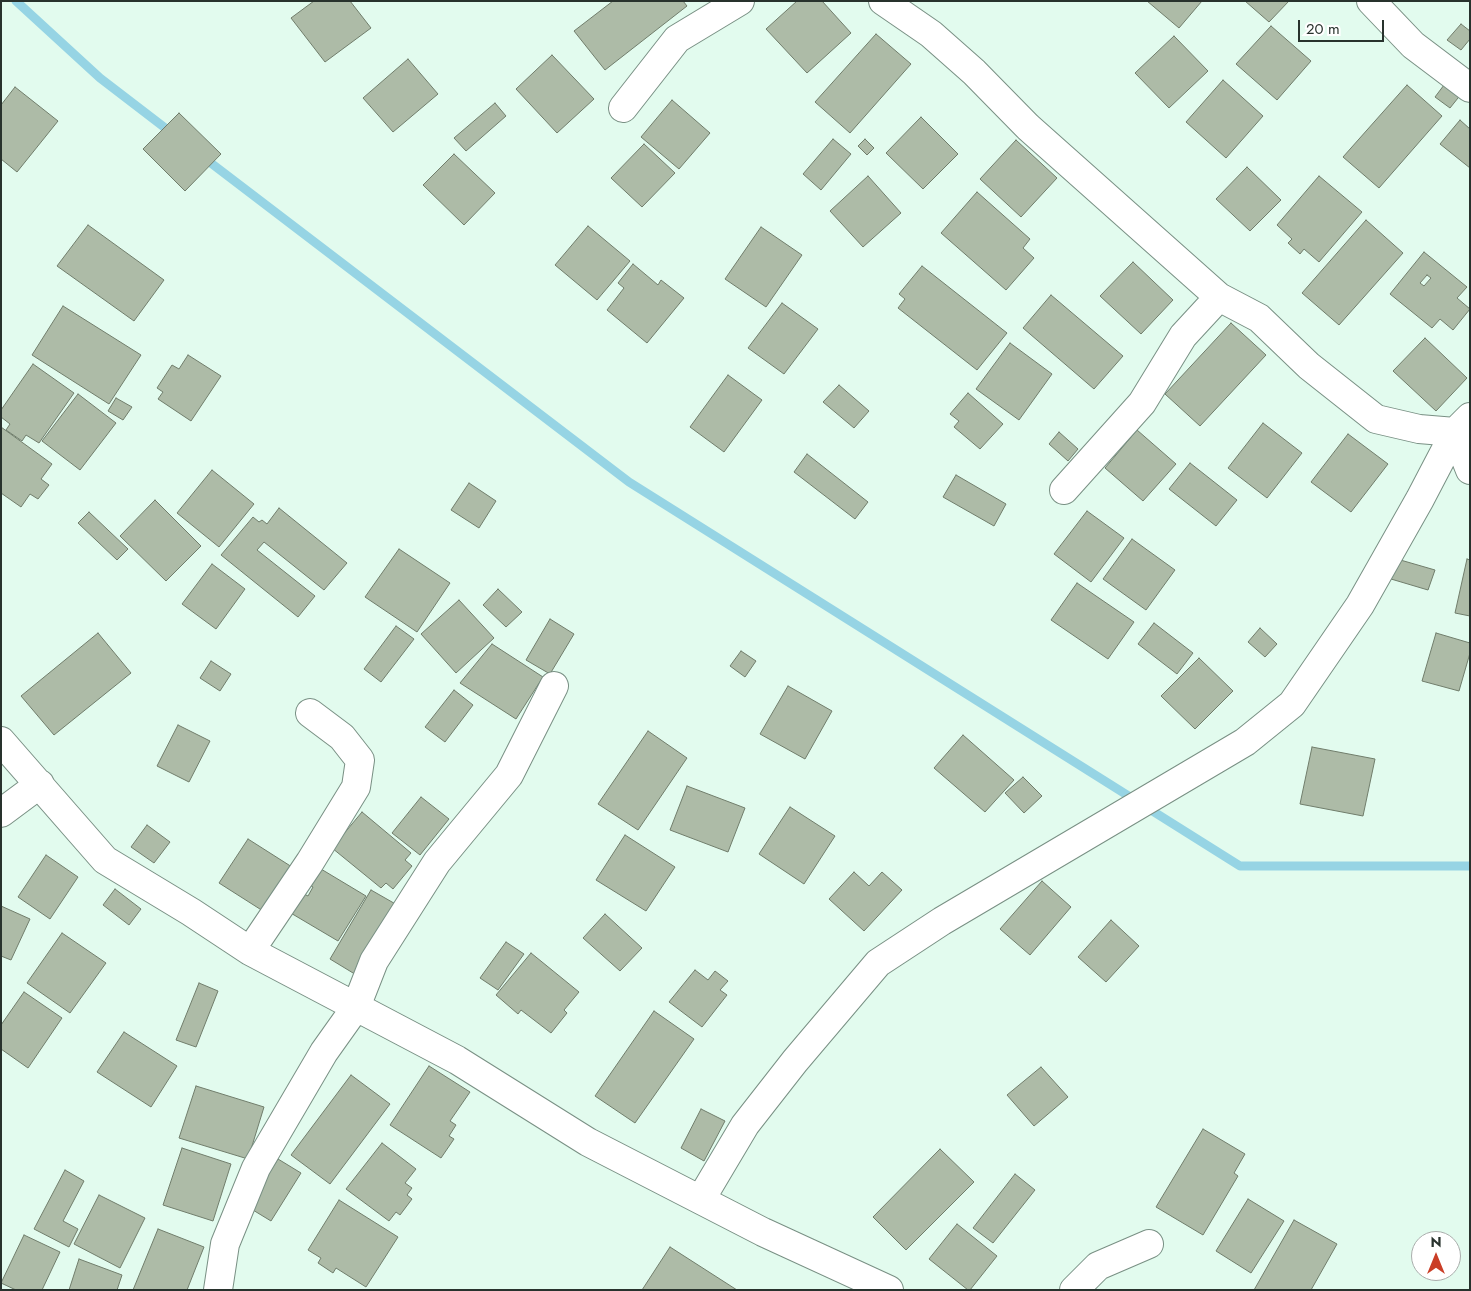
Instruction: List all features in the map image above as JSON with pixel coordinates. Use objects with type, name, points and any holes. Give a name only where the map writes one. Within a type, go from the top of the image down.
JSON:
[{"type":"street","points":[[623,108],[677,39],[740,1]]},
{"type":"street","points":[[883,1],[930,34],[974,72],[1028,127],[1219,297],[1259,318],[1309,366],[1376,419],[1419,429],[1463,424]]},
{"type":"street","points":[[1371,1],[1413,45],[1470,88]]},
{"type":"street","points":[[1064,490],[1142,403],[1183,336],[1219,297]]},
{"type":"street","points":[[1463,424],[1470,470]]},
{"type":"street","points":[[701,1199],[745,1125],[795,1060],[878,963],[942,921],[1245,742],[1292,704],[1360,605],[1463,424]]},
{"type":"street","points":[[218,1290],[226,1244],[256,1168],[324,1052],[356,1007],[374,961],[437,862],[510,775],[554,686]]},
{"type":"street","points":[[250,951],[310,862],[356,787],[360,760],[342,737],[310,713]]},
{"type":"street","points":[[1,741],[105,860],[191,912],[250,951],[457,1060],[588,1142],[763,1232],[889,1290]]},
{"type":"street","points":[[1,813],[40,784]]},
{"type":"street","points":[[1074,1290],[1098,1266],[1149,1244]]},
{"type":"building","points":[[314,1],[350,1],[371,28],[325,62],[291,18]]},
{"type":"building","points":[[613,1],[683,1],[687,6],[605,70],[574,31]]},
{"type":"building","points":[[797,1],[822,1],[851,33],[807,73],[766,29]]},
{"type":"building","points":[[1147,1],[1202,1],[1179,28]]},
{"type":"building","points":[[1245,1],[1289,1],[1269,22]]},
{"type":"building","points":[[1461,24],[1470,31],[1470,39],[1461,50],[1447,40]]},
{"type":"building","points":[[1271,26],[1311,61],[1277,100],[1236,64]]},
{"type":"building","points":[[876,34],[911,64],[850,133],[815,102]]},
{"type":"building","points":[[1174,36],[1208,71],[1169,108],[1135,73]]},
{"type":"building","points":[[552,55],[594,99],[557,133],[516,89]]},
{"type":"building","points":[[408,59],[438,94],[393,132],[363,98]]},
{"type":"building","points":[[1223,80],[1263,116],[1226,158],[1186,122]]},
{"type":"building","points":[[1447,81],[1462,93],[1450,108],[1435,97]]},
{"type":"building","points":[[1407,85],[1442,116],[1379,188],[1343,157]]},
{"type":"building","points":[[15,87],[58,121],[17,172],[1,159],[1,105]]},
{"type":"building","points":[[672,100],[710,133],[679,169],[641,137]]},
{"type":"building","points":[[495,103],[506,116],[466,151],[454,138]]},
{"type":"building","points":[[179,113],[221,154],[185,191],[143,149]]},
{"type":"building","points":[[921,117],[958,154],[923,189],[886,153]]},
{"type":"building","points":[[1460,120],[1470,129],[1470,168],[1440,144]]},
{"type":"building","points":[[833,139],[851,154],[821,190],[803,174]]},
{"type":"building","points":[[865,139],[874,148],[867,155],[858,146]]},
{"type":"building","points":[[1016,140],[1057,178],[1021,217],[980,179]]},
{"type":"building","points":[[644,144],[675,173],[642,207],[611,178]]},
{"type":"building","points":[[454,154],[495,193],[464,225],[423,185]]},
{"type":"building","points":[[1247,167],[1281,200],[1250,231],[1216,199]]},
{"type":"building","points":[[868,176],[901,213],[863,247],[830,211]]},
{"type":"building","points":[[1319,176],[1362,212],[1319,262],[1304,249],[1300,254],[1288,243],[1292,239],[1277,225]]},
{"type":"building","points":[[977,192],[1030,239],[1023,248],[1034,258],[1006,290],[941,233]]},
{"type":"building","points":[[1366,220],[1403,253],[1339,325],[1302,293]]},
{"type":"building","points":[[88,225],[164,280],[134,321],[57,266]]},
{"type":"building","points":[[588,226],[630,261],[597,300],[555,265]]},
{"type":"building","points":[[761,227],[802,255],[766,307],[725,279]]},
{"type":"building","points":[[1424,252],[1467,287],[1457,298],[1470,309],[1453,330],[1440,319],[1432,328],[1390,294]],"holes":[[[1427,275],[1431,278],[1424,286],[1420,283]]]},
{"type":"building","points":[[1133,262],[1173,300],[1141,334],[1100,296]]},
{"type":"building","points":[[633,264],[658,285],[661,280],[684,298],[647,343],[607,310],[624,288],[618,283]]},
{"type":"building","points":[[922,266],[1007,333],[977,370],[898,308],[905,299],[899,294]]},
{"type":"building","points":[[1051,295],[1123,356],[1094,389],[1023,328]]},
{"type":"building","points":[[782,303],[818,329],[784,374],[748,348]]},
{"type":"building","points":[[63,306],[141,355],[109,404],[32,355]]},
{"type":"building","points":[[1231,323],[1266,355],[1200,426],[1165,394]]},
{"type":"building","points":[[1425,338],[1467,378],[1436,411],[1393,371]]},
{"type":"building","points":[[1010,343],[1052,374],[1019,420],[976,389]]},
{"type":"building","points":[[188,355],[221,376],[191,421],[158,399],[163,392],[157,388],[172,365],[179,369]]},
{"type":"building","points":[[33,364],[74,393],[39,443],[26,435],[22,441],[6,430],[10,424],[1,417],[1,410]]},
{"type":"building","points":[[728,375],[762,400],[724,452],[690,427]]},
{"type":"building","points":[[839,385],[869,411],[854,428],[823,402]]},
{"type":"building","points":[[968,393],[1003,424],[980,449],[954,427],[959,421],[950,414]]},
{"type":"building","points":[[78,394],[116,423],[80,470],[42,441]]},
{"type":"building","points":[[116,398],[132,407],[123,420],[108,411]]},
{"type":"building","points":[[1263,423],[1302,453],[1267,498],[1228,468]]},
{"type":"building","points":[[1,427],[52,464],[41,479],[49,485],[38,499],[30,494],[21,507],[1,493]]},
{"type":"building","points":[[1137,430],[1176,464],[1143,501],[1105,468]]},
{"type":"building","points":[[1059,432],[1078,449],[1068,461],[1049,444]]},
{"type":"building","points":[[1348,434],[1388,464],[1351,512],[1311,482]]},
{"type":"building","points":[[807,454],[868,502],[855,519],[794,472]]},
{"type":"building","points":[[1190,463],[1237,500],[1216,526],[1169,489]]},
{"type":"building","points":[[212,470],[254,504],[219,547],[177,513]]},
{"type":"building","points":[[956,475],[1006,504],[994,526],[943,497]]},
{"type":"building","points":[[469,483],[496,501],[479,528],[451,510]]},
{"type":"building","points":[[155,500],[201,546],[166,581],[120,536]]},
{"type":"building","points":[[279,508],[347,563],[324,590],[264,542],[257,550],[315,596],[298,617],[221,555],[253,517],[259,522],[262,520],[267,524]]},
{"type":"building","points":[[1087,511],[1124,538],[1091,582],[1054,554]]},
{"type":"building","points":[[89,512],[128,549],[117,560],[78,523]]},
{"type":"building","points":[[1132,539],[1175,570],[1146,610],[1103,579]]},
{"type":"building","points":[[399,549],[450,583],[417,632],[365,597]]},
{"type":"building","points":[[1397,559],[1435,570],[1428,590],[1391,579]]},
{"type":"building","points":[[1467,559],[1470,560],[1470,616],[1455,613]]},
{"type":"building","points":[[212,564],[245,589],[216,629],[182,604]]},
{"type":"building","points":[[1077,583],[1134,622],[1108,659],[1051,620]]},
{"type":"building","points":[[498,589],[522,612],[506,627],[483,605]]},
{"type":"building","points":[[459,600],[494,638],[456,673],[421,634]]},
{"type":"building","points":[[550,619],[574,634],[550,674],[526,660]]},
{"type":"building","points":[[1154,623],[1193,653],[1177,674],[1138,644]]},
{"type":"building","points":[[396,626],[414,639],[381,682],[364,669]]},
{"type":"building","points":[[1260,628],[1277,644],[1265,657],[1248,642]]},
{"type":"building","points":[[98,633],[131,673],[54,735],[21,696]]},
{"type":"building","points":[[1436,633],[1470,643],[1470,653],[1459,691],[1422,681]]},
{"type":"building","points":[[492,644],[543,677],[516,719],[460,683]]},
{"type":"building","points":[[741,651],[756,661],[745,677],[730,666]]},
{"type":"building","points":[[1199,658],[1233,691],[1195,729],[1161,696]]},
{"type":"building","points":[[211,661],[231,674],[220,691],[200,678]]},
{"type":"building","points":[[788,686],[832,711],[805,759],[760,734]]},
{"type":"building","points":[[454,690],[473,705],[445,742],[425,727]]},
{"type":"building","points":[[178,725],[210,741],[189,782],[157,766]]},
{"type":"building","points":[[648,731],[687,758],[638,830],[598,804]]},
{"type":"building","points":[[963,735],[1014,780],[985,812],[934,768]]},
{"type":"building","points":[[1312,747],[1375,759],[1363,816],[1300,804]]},
{"type":"building","points":[[1023,777],[1042,796],[1024,813],[1005,793]]},
{"type":"building","points":[[687,786],[745,808],[728,852],[670,830]]},
{"type":"building","points":[[421,797],[449,819],[420,855],[392,833]]},
{"type":"building","points":[[790,807],[835,836],[804,884],[759,854]]},
{"type":"building","points":[[362,812],[411,853],[405,860],[412,866],[393,889],[386,883],[381,888],[332,848]]},
{"type":"building","points":[[147,825],[170,842],[154,863],[131,847]]},
{"type":"building","points":[[625,835],[675,867],[646,911],[596,880]]},
{"type":"building","points":[[248,839],[292,867],[263,911],[219,883]]},
{"type":"building","points":[[46,855],[78,877],[50,919],[18,897]]},
{"type":"building","points":[[316,866],[366,896],[338,941],[289,912],[300,892],[308,896],[313,887],[306,883]]},
{"type":"building","points":[[854,872],[869,886],[882,872],[902,890],[864,931],[829,899]]},
{"type":"building","points":[[1042,881],[1071,907],[1030,955],[1000,929]]},
{"type":"building","points":[[115,889],[141,909],[129,925],[103,905]]},
{"type":"building","points":[[371,890],[399,906],[358,976],[330,959]]},
{"type":"building","points":[[1,906],[30,919],[11,960],[1,956]]},
{"type":"building","points":[[605,914],[642,948],[620,971],[583,938]]},
{"type":"building","points":[[1111,920],[1139,946],[1106,982],[1078,957]]},
{"type":"building","points":[[62,933],[106,963],[70,1013],[27,983]]},
{"type":"building","points":[[506,942],[524,954],[498,990],[480,978]]},
{"type":"building","points":[[531,953],[579,992],[564,1010],[567,1013],[551,1033],[521,1010],[518,1014],[496,995]]},
{"type":"building","points":[[695,970],[708,980],[715,971],[728,981],[720,990],[727,995],[702,1027],[669,1002]]},
{"type":"building","points":[[199,983],[218,991],[196,1047],[176,1040]]},
{"type":"building","points":[[24,992],[62,1018],[28,1068],[1,1049],[1,1025]]},
{"type":"building","points":[[654,1011],[694,1039],[635,1123],[595,1096]]},
{"type":"building","points":[[124,1032],[177,1066],[151,1107],[97,1072]]},
{"type":"building","points":[[429,1066],[470,1092],[450,1121],[456,1125],[449,1136],[454,1139],[441,1158],[390,1125]]},
{"type":"building","points":[[1041,1067],[1068,1097],[1034,1126],[1007,1095]]},
{"type":"building","points":[[351,1075],[390,1104],[330,1184],[291,1155]]},
{"type":"building","points":[[196,1086],[264,1107],[248,1159],[179,1138]]},
{"type":"building","points":[[701,1109],[725,1121],[704,1161],[681,1148]]},
{"type":"building","points":[[1203,1129],[1245,1154],[1234,1173],[1238,1176],[1203,1235],[1156,1207]]},
{"type":"building","points":[[382,1143],[416,1169],[405,1183],[412,1188],[407,1195],[412,1199],[400,1215],[396,1212],[389,1221],[346,1189]]},
{"type":"building","points":[[182,1148],[231,1164],[213,1221],[163,1205]]},
{"type":"building","points":[[940,1149],[974,1182],[906,1250],[873,1217]]},
{"type":"building","points":[[278,1159],[301,1173],[271,1221],[248,1207]]},
{"type":"building","points":[[65,1170],[84,1181],[63,1221],[78,1229],[69,1247],[34,1229]]},
{"type":"building","points":[[1015,1174],[1035,1190],[993,1243],[973,1228]]},
{"type":"building","points":[[99,1195],[145,1218],[120,1268],[74,1244]]},
{"type":"building","points":[[1248,1199],[1284,1221],[1251,1273],[1216,1251]]},
{"type":"building","points":[[339,1200],[398,1237],[366,1287],[336,1268],[333,1273],[318,1263],[321,1258],[308,1250]]},
{"type":"building","points":[[1294,1220],[1337,1244],[1311,1290],[1254,1290]]},
{"type":"building","points":[[957,1224],[997,1256],[970,1290],[929,1259]]},
{"type":"building","points":[[158,1229],[204,1247],[187,1290],[133,1290]]},
{"type":"building","points":[[24,1235],[60,1252],[42,1290],[16,1290],[1,1283]]},
{"type":"building","points":[[670,1247],[737,1290],[642,1290]]},
{"type":"building","points":[[79,1259],[122,1275],[117,1290],[69,1290]]},
{"type":"waterway","points":[[16,1],[100,78],[173,134]]},
{"type":"waterway","points":[[203,157],[629,482],[1240,866],[1470,866]]}]
